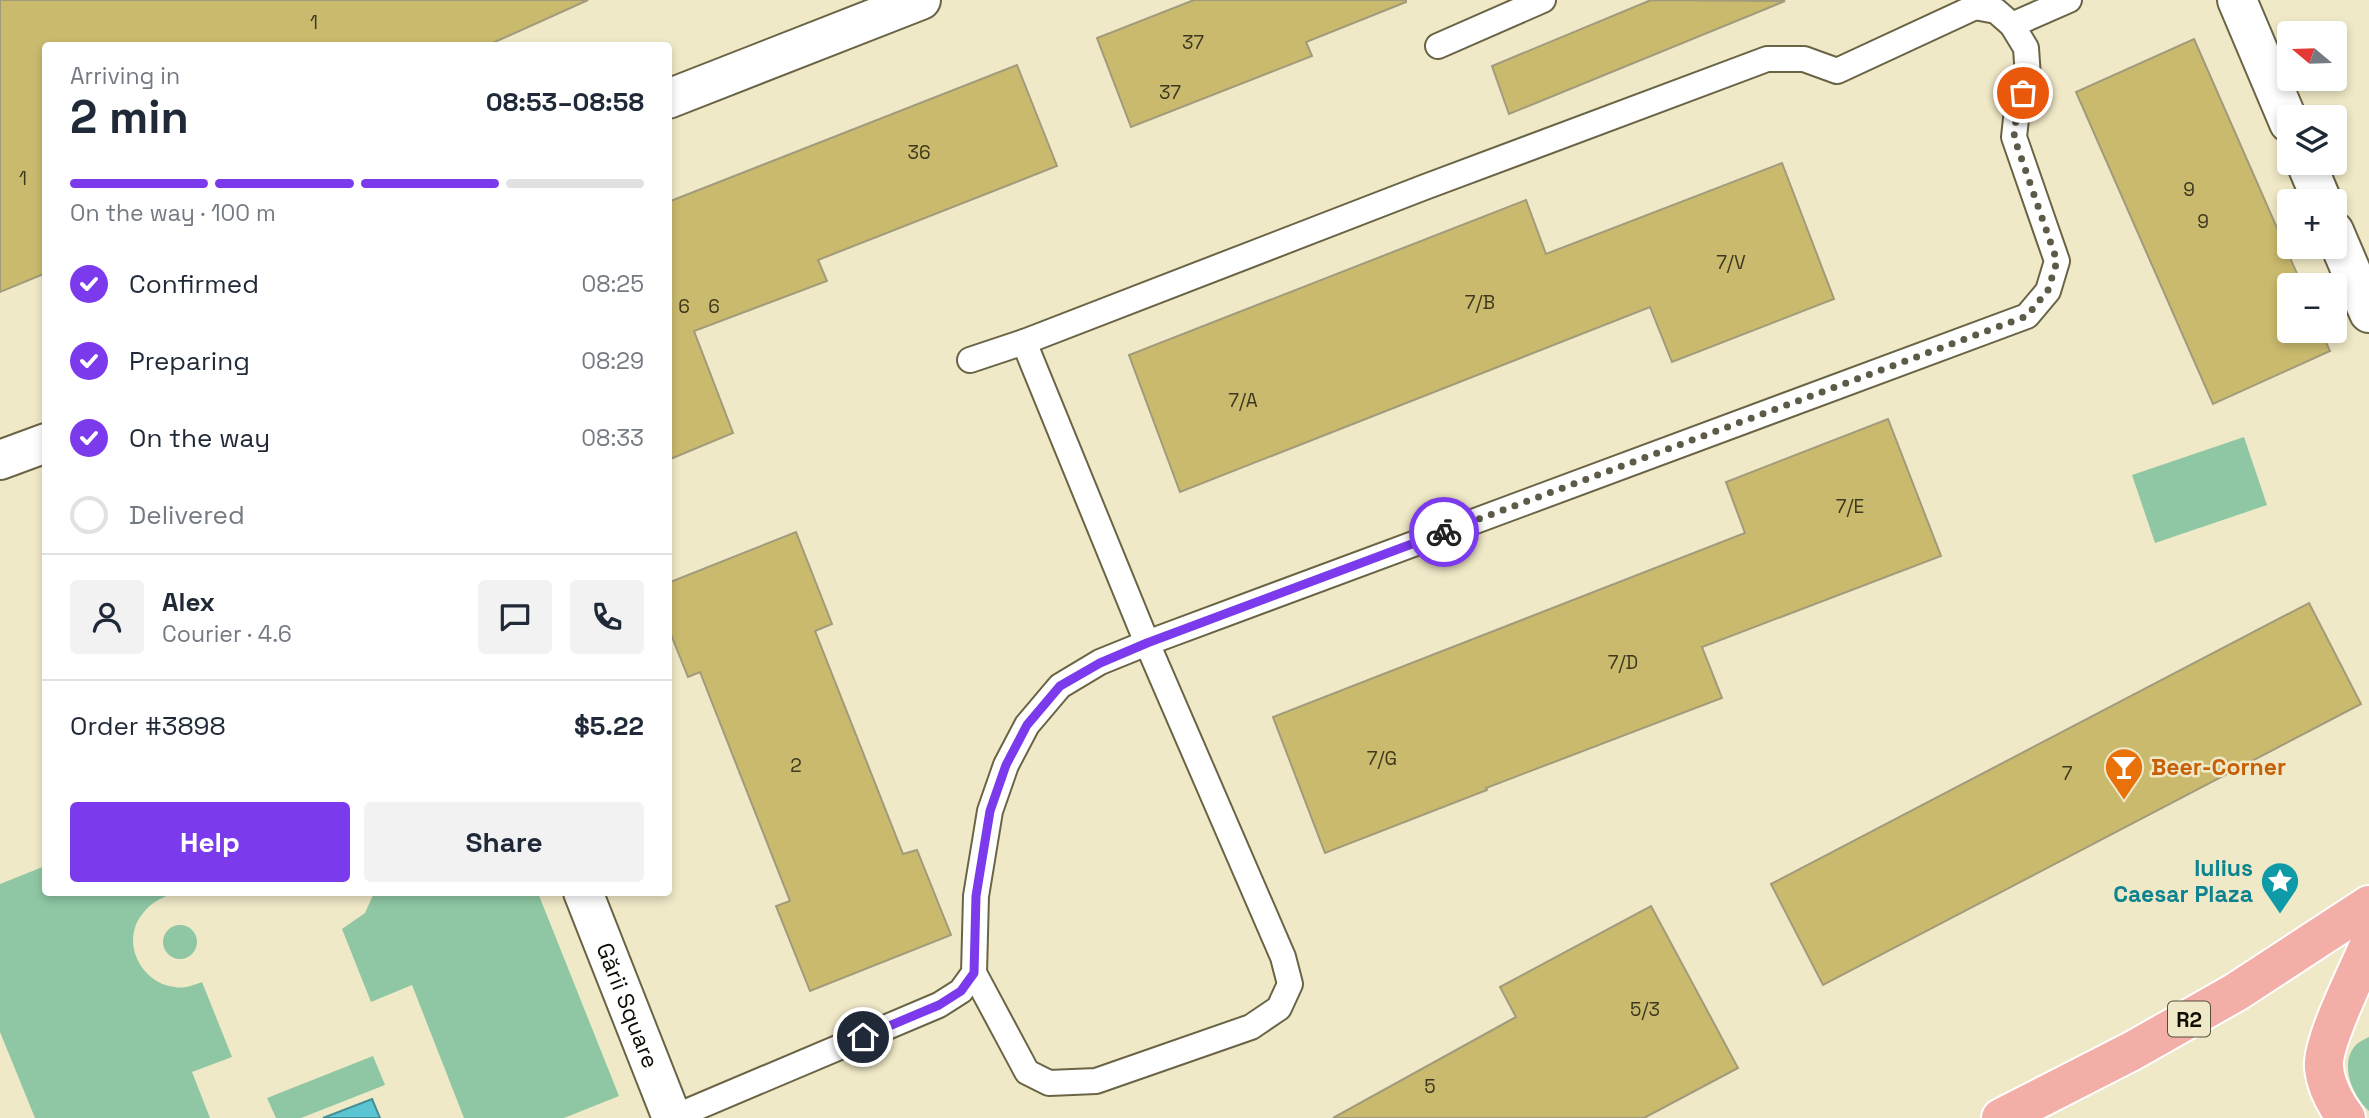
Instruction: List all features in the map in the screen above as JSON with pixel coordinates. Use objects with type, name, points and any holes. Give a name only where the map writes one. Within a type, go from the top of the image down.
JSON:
[{"type":"main road","name":"R2","points":[[2001,1118],[2132,1051],[2236,992],[2369,905]]},
{"type":"main road","points":[[2346,1118],[2332,1098],[2324,1066],[2332,1032],[2369,946]]},
{"type":"street","points":[[672,97],[920,0]]},
{"type":"street","points":[[2237,0],[2281,105]]},
{"type":"street","points":[[2346,259],[2369,313]]},
{"type":"street","points":[[0,460],[42,444]]},
{"type":"street","name":"Gării Square","points":[[585,896],[672,1118]]},
{"type":"lane","points":[[1438,46],[1543,0]]},
{"type":"lane","points":[[2012,25],[2069,0]]},
{"type":"lane","points":[[970,360],[1024,342],[1425,187],[1767,59],[1804,59],[1837,71],[1975,7],[1996,11],[2012,25],[2026,48],[2028,77],[2017,110],[2014,137],[2057,261],[2048,290],[2027,316],[1147,643],[1100,663],[1060,686],[1027,725],[1006,765],[990,811],[976,896],[974,973],[1027,1072],[1049,1083],[1097,1081],[1251,1027],[1279,1008],[1290,984],[1283,957],[1147,643],[1024,342]]},
{"type":"lane","points":[[672,1118],[939,1005],[961,991],[974,973]]},
{"type":"green space","points":[[2244,437],[2267,505],[2155,543],[2132,475]]},
{"type":"green space","points":[[42,867],[42,896],[166,896],[149,907],[137,923],[133,935],[134,947],[143,969],[163,984],[182,987],[202,982],[232,1057],[192,1072],[210,1118],[35,1118],[0,1032],[0,884]]},
{"type":"green space","points":[[373,896],[539,896],[619,1096],[564,1118],[464,1118],[412,985],[371,1002],[342,929],[365,913]]},
{"type":"green space","points":[[180,925],[192,930],[197,942],[192,954],[180,959],[168,954],[163,942],[168,930]]},
{"type":"green space","points":[[2369,1037],[2369,1111],[2353,1089],[2348,1062],[2356,1045]]},
{"type":"green space","points":[[373,1056],[385,1085],[301,1118],[276,1118],[267,1098]]},
{"type":"water","points":[[372,1099],[380,1118],[323,1118]]},
{"type":"building","points":[[0,0],[588,0],[495,42],[42,42],[42,275],[0,292]]},
{"type":"building","points":[[1194,0],[1406,2],[1306,42],[1312,56],[1131,127],[1097,38]]},
{"type":"building","points":[[1651,0],[1785,1],[1509,114],[1492,66]]},
{"type":"building","points":[[2194,39],[2277,228],[2277,259],[2291,259],[2297,273],[2277,273],[2277,343],[2326,343],[2330,351],[2213,404],[2076,92]]},
{"type":"building","points":[[1017,65],[1057,166],[818,260],[827,281],[694,331],[733,433],[672,458],[672,200]]},
{"type":"building","points":[[1782,163],[1834,299],[1672,362],[1650,307],[1180,492],[1129,355],[1526,200],[1546,254]]},
{"type":"building","points":[[1888,419],[1941,556],[1702,647],[1722,698],[1325,853],[1273,717],[1745,533],[1726,482]]},
{"type":"building","points":[[796,532],[832,624],[815,631],[903,854],[917,850],[951,935],[810,991],[776,906],[790,901],[700,672],[688,677],[672,637],[672,581]]},
{"type":"building","points":[[2309,603],[2361,704],[1823,985],[1771,884]]},
{"type":"building","points":[[1651,906],[1738,1068],[1644,1118],[1333,1118],[1516,1017],[1500,987]]},
{"type":"way so far","points":[[1444,532],[2027,316],[2048,290],[2057,261],[2014,137],[2017,110],[2023,93]]},
{"type":"place","name":"Beer-Corner","points":[[2124,801]]},
{"type":"place","name":"Iulius Caesar Plaza","points":[[2280,915]]},
{"type":"route","points":[[863,1037],[939,1005],[961,991],[974,973],[976,896],[990,811],[1006,765],[1027,725],[1060,686],[1100,663],[1147,643],[1444,532]]}]
